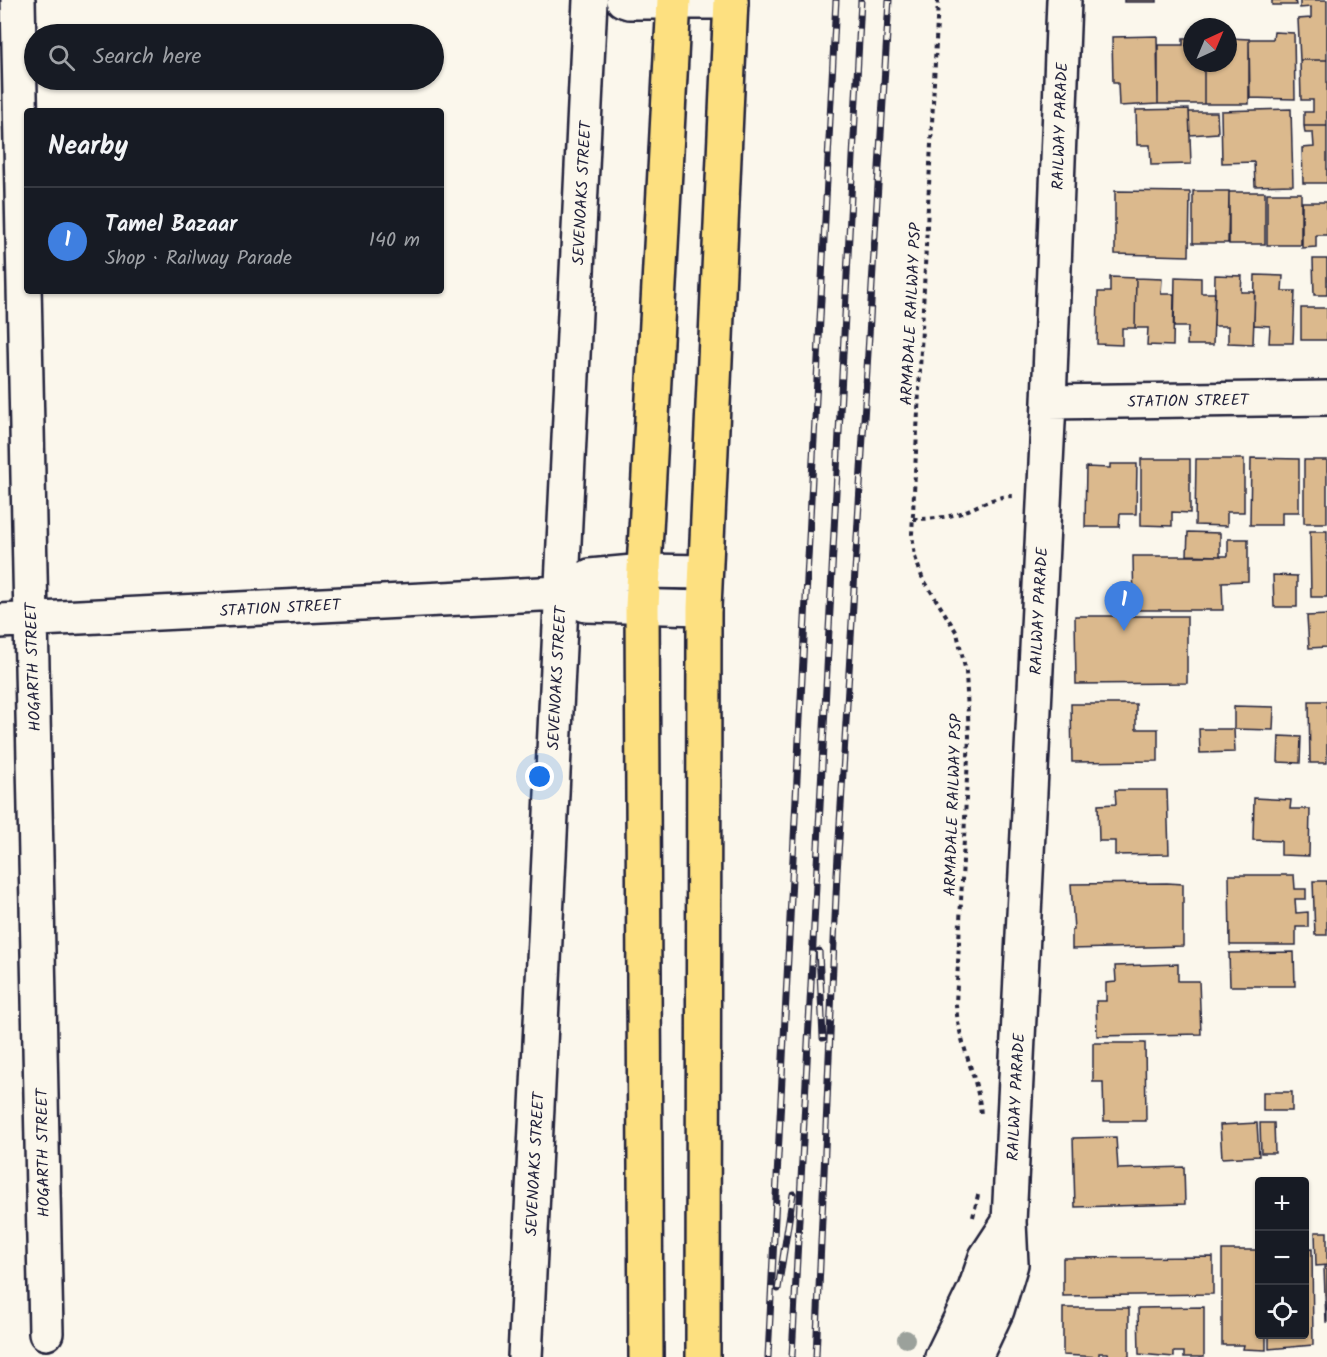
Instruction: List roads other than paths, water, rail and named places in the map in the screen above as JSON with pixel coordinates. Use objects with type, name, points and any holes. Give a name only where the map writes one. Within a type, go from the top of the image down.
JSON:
[{"type":"main road","points":[[646,1357],[642,607],[674,1]]},
{"type":"main road","points":[[703,1357],[704,608],[731,1]]},
{"type":"street","name":"HOGARTH STREET","points":[[18,0],[15,620],[46,1333]]},
{"type":"street","name":"SEVENOAKS STREET","points":[[525,1357],[590,0]]},
{"type":"street","points":[[623,0],[731,1]]},
{"type":"street","name":"RAILWAY PARADE","points":[[965,1354],[997,1310],[1011,1264],[1009,1222],[1049,402],[1064,0]]},
{"type":"street","name":"STATION STREET","points":[[1049,402],[1327,398]]},
{"type":"street","name":"STATION STREET","points":[[15,620],[560,593],[590,576],[644,571],[705,572]]},
{"type":"street","name":"STATION STREET","points":[[560,593],[586,605],[704,608]]},
{"type":"railway","points":[[768,1357],[836,0]]},
{"type":"railway","points":[[792,1357],[861,0]]},
{"type":"railway","points":[[816,1357],[837,873],[889,0]]},
{"type":"railway","points":[[819,951],[823,1038]]},
{"type":"railway","points":[[778,1289],[793,1194]]},
{"type":"place","name":"Tamel Bazaar","points":[[1124,631]]}]
